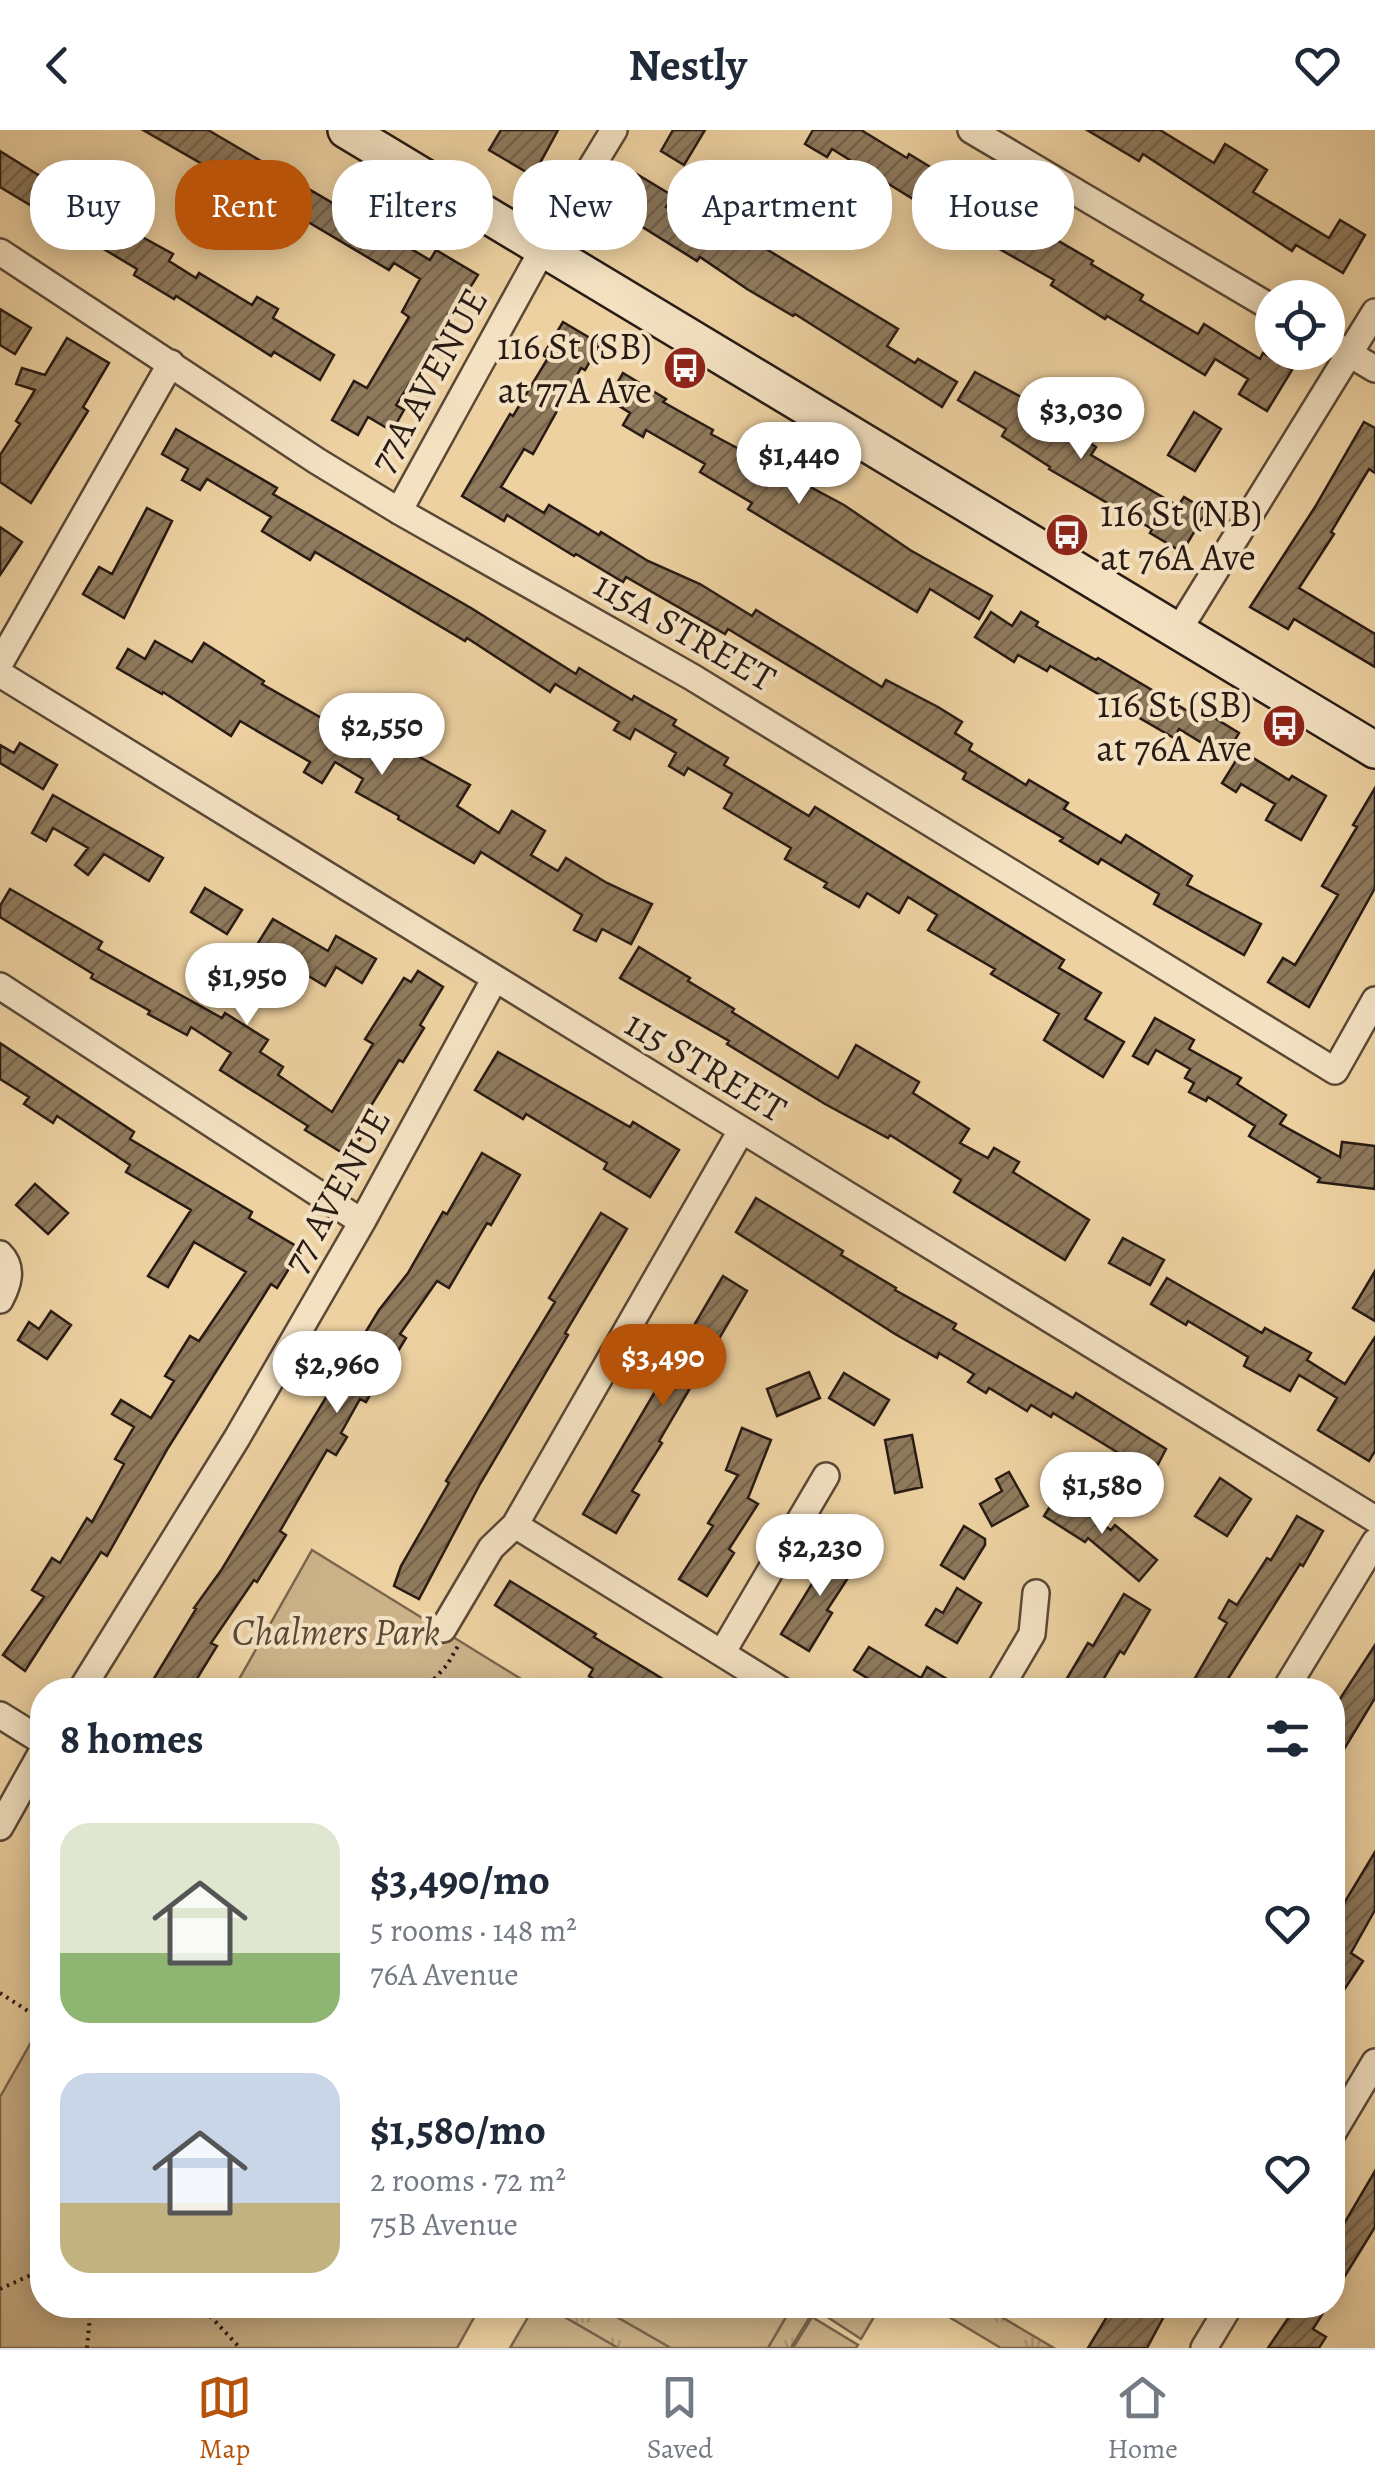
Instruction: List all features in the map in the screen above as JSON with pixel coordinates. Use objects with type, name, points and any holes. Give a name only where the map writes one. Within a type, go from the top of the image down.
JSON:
[{"type":"street","points":[[346,130],[513,230]]},
{"type":"street","name":"77A AVENUE","points":[[596,160],[614,130]]},
{"type":"street","points":[[971,130],[1255,298]]},
{"type":"street","name":"77A AVENUE","points":[[399,511],[543,250]]},
{"type":"street","points":[[546,250],[1375,750]]},
{"type":"street","name":"115A STREET","points":[[0,252],[317,461],[692,676],[1335,1071],[1375,1000]]},
{"type":"street","points":[[1345,340],[1375,312]]},
{"type":"street","points":[[1345,351],[1375,369]]},
{"type":"street","points":[[0,663],[171,363]]},
{"type":"street","points":[[1178,632],[1325,370]]},
{"type":"street","name":"115 STREET","points":[[0,674],[1375,1519]]},
{"type":"street","name":"77 AVENUE","points":[[87,1678],[237,1438],[362,1222],[494,980]]},
{"type":"street","points":[[0,986],[362,1222]]},
{"type":"street","points":[[443,1629],[491,1548],[515,1525],[741,1131]]},
{"type":"street","points":[[0,1254],[6,1260],[10,1282],[0,1300]]},
{"type":"street","points":[[722,1653],[826,1476]]},
{"type":"street","points":[[515,1525],[762,1678]]},
{"type":"street","points":[[1293,1678],[1375,1542]]},
{"type":"street","points":[[1006,1678],[1032,1634],[1036,1593]]},
{"type":"street","points":[[0,1715],[30,1734]]},
{"type":"street","points":[[0,1827],[30,1773]]},
{"type":"street","points":[[1345,2112],[1375,2062]]},
{"type":"street","points":[[1204,2348],[1222,2318]]},
{"type":"path","points":[[435,1678],[460,1643],[443,1629]]},
{"type":"path","points":[[0,1993],[30,2012]]},
{"type":"path","points":[[0,2289],[30,2275]]},
{"type":"path","points":[[87,2348],[90,2318]]},
{"type":"path","points":[[212,2318],[240,2348]]},
{"type":"green space","name":"Chalmers Park","points":[[312,1550],[520,1678],[240,1678]]},
{"type":"green space","points":[[30,2044],[30,2318],[474,2318],[457,2348],[0,2348],[0,2097]]},
{"type":"green space","points":[[527,2318],[566,2318],[618,2348],[510,2348]]},
{"type":"green space","points":[[565,2318],[809,2318],[791,2348],[617,2348]]},
{"type":"green space","points":[[619,2318],[785,2318],[768,2348],[671,2348]]},
{"type":"green space","points":[[811,2318],[858,2345],[856,2348],[793,2348]]},
{"type":"green space","points":[[829,2318],[873,2318],[861,2339]]},
{"type":"green space","points":[[951,2318],[1003,2318],[1054,2348],[1001,2348]]},
{"type":"building","points":[[143,130],[208,130],[259,160],[195,160]]},
{"type":"building","points":[[501,130],[558,130],[542,160],[513,160],[513,164],[489,150]]},
{"type":"building","points":[[673,130],[705,130],[687,160],[676,160],[661,151]]},
{"type":"building","points":[[813,130],[861,130],[907,158],[909,154],[919,160],[912,160],[912,198],[892,186],[892,160],[850,160],[832,149],[827,157],[805,144]]},
{"type":"building","points":[[1087,130],[1160,130],[1214,163],[1225,144],[1267,170],[1253,192],[1329,238],[1340,220],[1365,235],[1343,273],[1296,245],[1292,251],[1143,154],[1139,161]]},
{"type":"building","points":[[0,151],[30,170],[30,205],[0,187]]},
{"type":"building","points":[[647,180],[667,192],[667,242],[647,230]]},
{"type":"building","points":[[312,191],[332,203],[332,236],[312,224]]},
{"type":"building","points":[[155,244],[173,254],[169,261],[196,278],[199,273],[252,305],[257,297],[278,309],[273,318],[334,355],[320,380],[274,352],[271,356],[176,296],[174,299],[134,275],[137,269],[105,250],[155,250]]},
{"type":"building","points":[[355,250],[413,250],[430,260],[436,250],[478,275],[396,405],[404,410],[392,431],[368,417],[358,435],[332,420],[354,381],[367,388],[409,317],[402,312],[420,279],[394,263],[389,270]]},
{"type":"building","points":[[679,250],[768,250],[898,329],[887,346],[957,382],[942,407],[700,257],[697,261]]},
{"type":"building","points":[[1001,250],[1074,250],[1143,295],[1140,300],[1198,334],[1204,324],[1255,356],[1255,370],[1292,370],[1267,411],[1239,394],[1248,379],[1215,359],[1205,375],[1107,316],[1105,319],[1051,285],[1054,280]]},
{"type":"building","points":[[0,309],[31,328],[15,354],[0,345]]},
{"type":"building","points":[[563,322],[600,344],[585,370],[581,368],[533,454],[524,449],[501,487],[544,513],[549,505],[648,561],[700,584],[752,616],[756,610],[882,687],[886,680],[962,722],[955,733],[972,744],[969,750],[1026,785],[1029,780],[1068,803],[1064,809],[1121,843],[1126,835],[1192,876],[1187,885],[1261,924],[1244,955],[1154,904],[1159,894],[1101,859],[1098,864],[1060,841],[1063,838],[963,779],[966,773],[728,629],[725,634],[626,577],[623,582],[507,515],[504,521],[462,496],[548,358],[543,355]]},
{"type":"building","points":[[67,338],[109,363],[83,407],[88,411],[31,503],[0,482],[0,455],[35,390],[16,384],[22,368],[45,375]]},
{"type":"building","points":[[975,372],[1025,399],[1096,447],[1091,455],[1178,506],[1184,497],[1207,511],[1182,552],[1150,533],[1152,529],[1049,469],[1002,436],[1006,429],[958,400]]},
{"type":"building","points":[[623,373],[666,399],[663,402],[713,430],[711,434],[844,505],[910,550],[992,596],[979,619],[930,589],[917,612],[748,509],[752,503],[700,472],[705,464],[646,430],[643,437],[623,425],[630,413],[608,399]]},
{"type":"building","points":[[1194,412],[1221,429],[1195,471],[1168,455]]},
{"type":"building","points":[[1364,422],[1375,428],[1375,473],[1369,469],[1299,588],[1375,634],[1375,667],[1294,619],[1288,629],[1250,607]]},
{"type":"building","points":[[176,429],[277,488],[273,494],[471,608],[576,674],[579,668],[632,700],[634,696],[676,720],[673,725],[728,758],[724,765],[809,816],[815,807],[1064,960],[1059,968],[1101,993],[1085,1019],[1124,1042],[1103,1077],[1044,1040],[1059,1014],[991,974],[995,969],[928,930],[937,915],[908,897],[899,913],[867,893],[859,907],[824,887],[827,883],[785,859],[791,848],[724,808],[732,794],[688,768],[684,775],[669,766],[676,753],[635,729],[630,739],[614,730],[619,722],[555,684],[550,692],[467,638],[465,641],[315,552],[310,560],[262,531],[271,517],[207,479],[200,490],[182,480],[188,469],[162,454]]},
{"type":"building","points":[[147,508],[172,521],[124,618],[83,594],[99,567],[112,574]]},
{"type":"building","points":[[0,527],[22,542],[0,575]]},
{"type":"building","points":[[991,612],[1012,626],[1021,612],[1038,622],[1036,626],[1201,719],[1205,712],[1239,733],[1225,757],[1179,729],[1174,738],[1050,666],[1047,671],[1018,655],[1014,662],[975,637]]},
{"type":"building","points":[[155,641],[192,662],[204,643],[264,681],[262,684],[334,725],[350,699],[366,709],[360,718],[382,732],[380,735],[470,785],[457,806],[499,833],[512,811],[545,831],[531,855],[558,871],[566,858],[652,904],[631,944],[602,929],[596,941],[574,930],[582,915],[481,852],[474,863],[398,819],[399,816],[356,792],[363,779],[335,762],[322,783],[304,772],[310,762],[240,721],[231,736],[117,668],[128,649],[145,659]]},
{"type":"building","points":[[20,743],[57,765],[43,789],[0,763],[0,745],[14,753]]},
{"type":"building","points":[[1242,751],[1289,780],[1292,776],[1326,796],[1301,840],[1266,820],[1275,804],[1241,784],[1236,792],[1222,783]]},
{"type":"building","points":[[1375,788],[1375,888],[1309,1007],[1268,982],[1283,958],[1295,965],[1338,895],[1322,886]]},
{"type":"building","points":[[53,795],[163,858],[149,881],[104,854],[88,875],[75,865],[88,848],[53,828],[46,841],[32,833]]},
{"type":"building","points":[[205,888],[242,910],[227,934],[191,912]]},
{"type":"building","points":[[10,889],[102,942],[98,949],[222,1018],[225,1013],[268,1040],[260,1052],[283,1067],[278,1075],[332,1112],[373,1044],[365,1039],[404,978],[411,982],[418,971],[443,987],[420,1025],[424,1028],[403,1062],[399,1060],[358,1127],[365,1131],[349,1157],[220,1070],[231,1053],[191,1027],[187,1035],[148,1014],[150,1011],[91,978],[93,974],[0,917],[0,906]]},
{"type":"building","points":[[273,919],[328,951],[336,936],[376,959],[362,983],[336,967],[325,986],[305,974],[299,985],[250,956]]},
{"type":"building","points":[[639,947],[690,978],[688,981],[734,1009],[732,1012],[838,1078],[856,1045],[919,1082],[913,1093],[969,1129],[960,1143],[988,1158],[994,1148],[1019,1162],[1013,1172],[1089,1220],[1065,1260],[954,1192],[961,1180],[890,1135],[888,1138],[825,1104],[727,1044],[729,1041],[620,978]]},
{"type":"building","points":[[1155,1018],[1194,1040],[1189,1049],[1241,1078],[1237,1084],[1286,1115],[1280,1124],[1340,1157],[1342,1142],[1375,1146],[1375,1189],[1318,1182],[1320,1178],[1249,1136],[1255,1126],[1208,1097],[1206,1101],[1189,1092],[1194,1083],[1185,1078],[1190,1069],[1156,1050],[1148,1064],[1133,1056]]},
{"type":"building","points":[[0,1043],[134,1132],[130,1139],[252,1212],[249,1218],[301,1249],[277,1288],[271,1284],[168,1448],[107,1556],[101,1552],[25,1671],[3,1655],[44,1597],[32,1590],[52,1558],[60,1563],[87,1518],[92,1522],[124,1464],[115,1459],[134,1427],[112,1414],[121,1400],[151,1418],[174,1381],[165,1376],[190,1336],[199,1341],[246,1272],[194,1242],[168,1287],[148,1276],[191,1210],[126,1172],[130,1165],[57,1116],[53,1123],[24,1104],[29,1097],[0,1079]]},
{"type":"building","points":[[498,1052],[630,1127],[633,1122],[679,1150],[650,1197],[604,1169],[607,1163],[526,1114],[523,1119],[475,1090]]},
{"type":"building","points":[[482,1153],[520,1175],[449,1288],[437,1281],[400,1334],[406,1338],[395,1356],[388,1352],[369,1383],[375,1386],[366,1402],[360,1399],[341,1433],[347,1437],[336,1455],[327,1450],[280,1531],[286,1535],[211,1643],[217,1646],[197,1678],[154,1678],[379,1310],[408,1273],[443,1212],[447,1214]]},
{"type":"building","points":[[35,1184],[68,1213],[48,1234],[16,1205]]},
{"type":"building","points":[[756,1198],[843,1251],[841,1255],[895,1290],[956,1324],[953,1329],[1073,1398],[1076,1393],[1166,1449],[1153,1474],[1053,1413],[1051,1417],[1031,1405],[1027,1411],[989,1388],[986,1393],[968,1382],[974,1374],[895,1334],[736,1232]]},
{"type":"building","points":[[601,1213],[627,1229],[480,1484],[419,1599],[394,1586],[401,1566],[449,1483],[446,1481],[555,1302],[549,1298]]},
{"type":"building","points":[[1123,1238],[1164,1260],[1150,1285],[1109,1263]]},
{"type":"building","points":[[1375,1271],[1375,1321],[1353,1308]]},
{"type":"building","points":[[723,1276],[747,1291],[659,1441],[662,1443],[632,1491],[639,1495],[616,1533],[583,1514]]},
{"type":"building","points":[[1167,1278],[1262,1333],[1265,1328],[1311,1353],[1307,1360],[1345,1384],[1375,1337],[1375,1451],[1369,1461],[1318,1430],[1337,1398],[1299,1375],[1290,1391],[1244,1366],[1248,1357],[1151,1304]]},
{"type":"building","points":[[51,1311],[71,1325],[47,1359],[18,1340],[29,1322],[39,1329]]},
{"type":"building","points":[[809,1372],[820,1398],[777,1416],[767,1389]]},
{"type":"building","points":[[844,1373],[889,1400],[874,1425],[829,1398]]},
{"type":"building","points":[[742,1428],[771,1440],[748,1498],[758,1504],[729,1549],[734,1553],[707,1596],[679,1579],[713,1526],[708,1523],[738,1475],[726,1470]]},
{"type":"building","points":[[912,1435],[922,1487],[895,1493],[885,1440]]},
{"type":"building","points":[[1009,1472],[1028,1506],[992,1526],[980,1504],[1002,1491],[996,1479]]},
{"type":"building","points":[[1220,1478],[1251,1499],[1227,1536],[1195,1516]]},
{"type":"building","points":[[1057,1495],[1111,1530],[1115,1525],[1157,1560],[1139,1581],[1088,1538],[1085,1542],[1044,1516]]},
{"type":"building","points":[[1297,1516],[1323,1531],[1229,1678],[1195,1678],[1227,1623],[1219,1618],[1229,1600],[1237,1605],[1267,1558],[1271,1560]]},
{"type":"building","points":[[964,1526],[985,1539],[985,1545],[964,1579],[941,1565]]},
{"type":"building","points":[[836,1545],[859,1561],[827,1610],[832,1613],[809,1651],[781,1634]]},
{"type":"building","points":[[510,1581],[661,1678],[592,1678],[589,1676],[593,1669],[495,1605]]},
{"type":"building","points":[[957,1588],[981,1603],[957,1643],[926,1625],[936,1609],[943,1613]]},
{"type":"building","points":[[1124,1594],[1150,1610],[1124,1654],[1120,1651],[1104,1678],[1067,1678],[1088,1643],[1093,1646]]},
{"type":"building","points":[[1375,1645],[1375,1698],[1345,1748],[1345,1691]]},
{"type":"building","points":[[869,1647],[921,1678],[867,1678],[854,1670]]},
{"type":"building","points":[[927,1667],[945,1678],[921,1678]]},
{"type":"building","points":[[1375,1852],[1375,1910],[1351,1953],[1363,1961],[1345,1988],[1345,1902]]},
{"type":"building","points":[[1375,2171],[1375,2227],[1345,2276],[1345,2222]]},
{"type":"building","points":[[1106,2318],[1163,2318],[1147,2348],[1088,2348]]},
{"type":"building","points":[[1288,2318],[1320,2318],[1313,2329],[1326,2337],[1319,2348],[1268,2348]]},
{"type":"place","name":"116 St (SB) at 77A Ave","points":[[685,368]]},
{"type":"place","name":"116 St (NB) at 76A Ave","points":[[1067,535]]},
{"type":"place","name":"116 St (SB) at 76A Ave","points":[[1284,726]]}]
